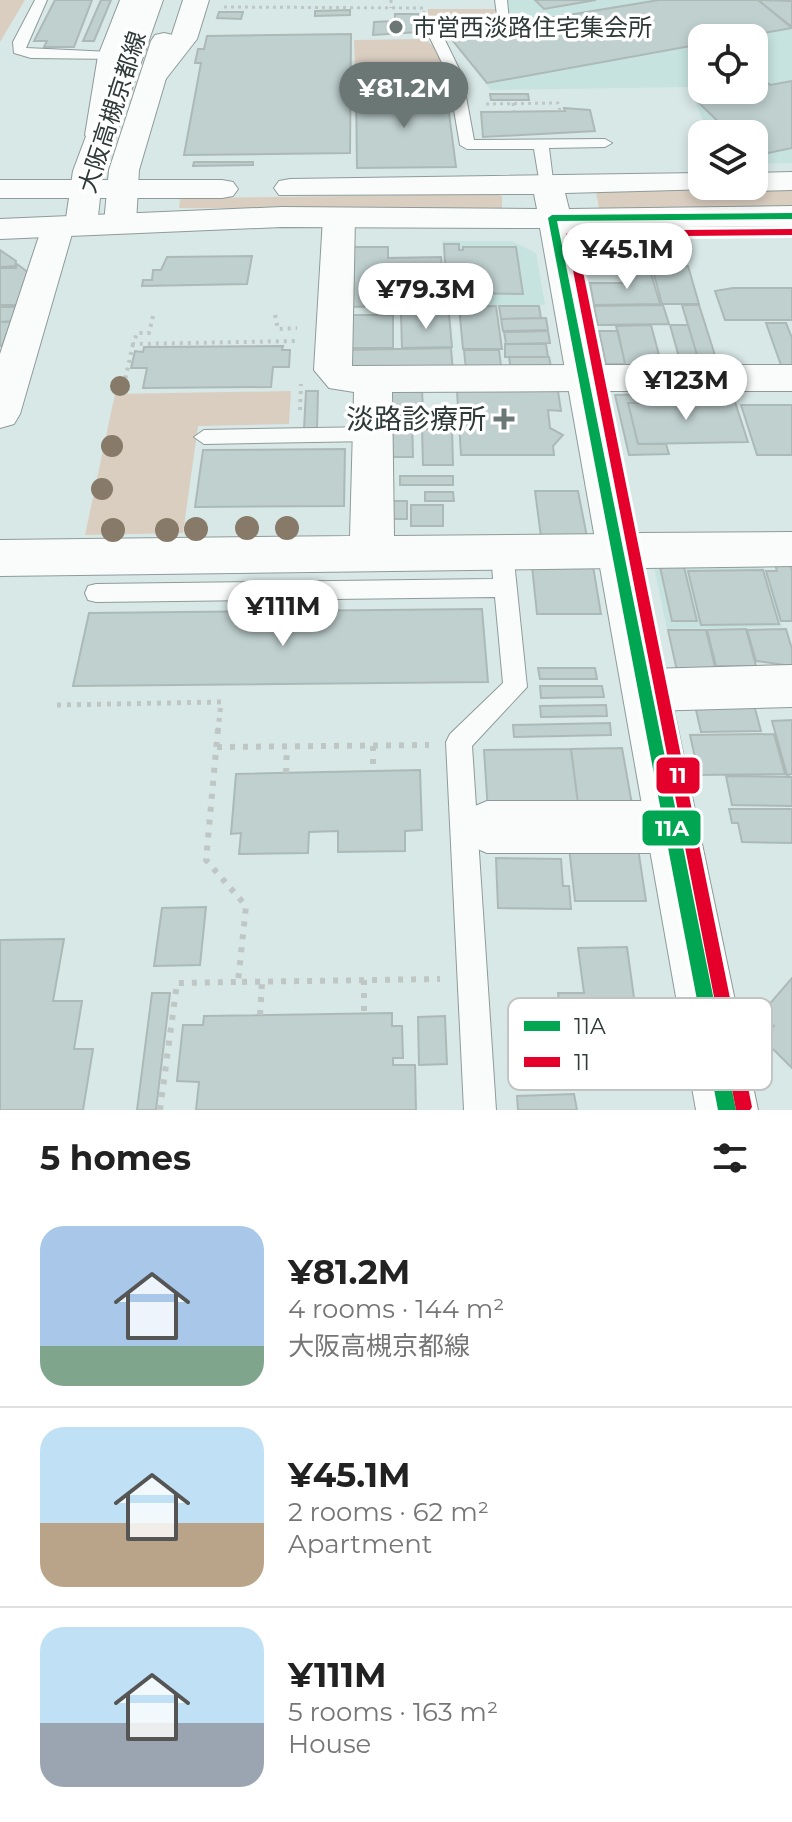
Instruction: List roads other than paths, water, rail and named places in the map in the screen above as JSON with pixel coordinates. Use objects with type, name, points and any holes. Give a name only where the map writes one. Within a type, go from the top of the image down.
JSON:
[{"type":"street","points":[[100,135],[111,56],[133,0]]},
{"type":"street","name":"大阪高槻京都線","points":[[0,414],[10,352],[84,189],[100,135],[150,0]]},
{"type":"street","name":"大阪高槻京都線","points":[[120,223],[120,189],[176,0]]},
{"type":"street","points":[[155,74],[208,3]]},
{"type":"street","points":[[768,182],[792,181]]},
{"type":"street","points":[[0,229],[339,218],[550,202],[688,184]]},
{"type":"street","points":[[0,189],[120,189],[550,202],[792,216]]},
{"type":"street","points":[[550,202],[706,998]]},
{"type":"street","points":[[339,218],[333,370],[342,379],[792,378]]},
{"type":"street","points":[[372,553],[373,379]]},
{"type":"street","points":[[0,558],[372,553],[504,569],[617,551],[792,549]]},
{"type":"street","points":[[647,690],[792,686]]},
{"type":"street","points":[[487,827],[673,827]]},
{"type":"street","points":[[723,1090],[727,1110]]},
{"type":"lane","points":[[41,0],[19,50],[31,54],[111,56]]},
{"type":"lane","points":[[501,0],[504,18],[439,30],[437,38],[445,49],[461,104],[467,145],[605,143]]},
{"type":"lane","points":[[541,145],[550,202]]},
{"type":"lane","points":[[204,437],[373,434]]},
{"type":"lane","points":[[96,593],[504,569],[515,687],[459,742],[480,1110]]},
{"type":"place","name":"市営西淡路住宅集会所","points":[[396,27]]},
{"type":"place","name":"淡路診療所","points":[[504,419]]}]
